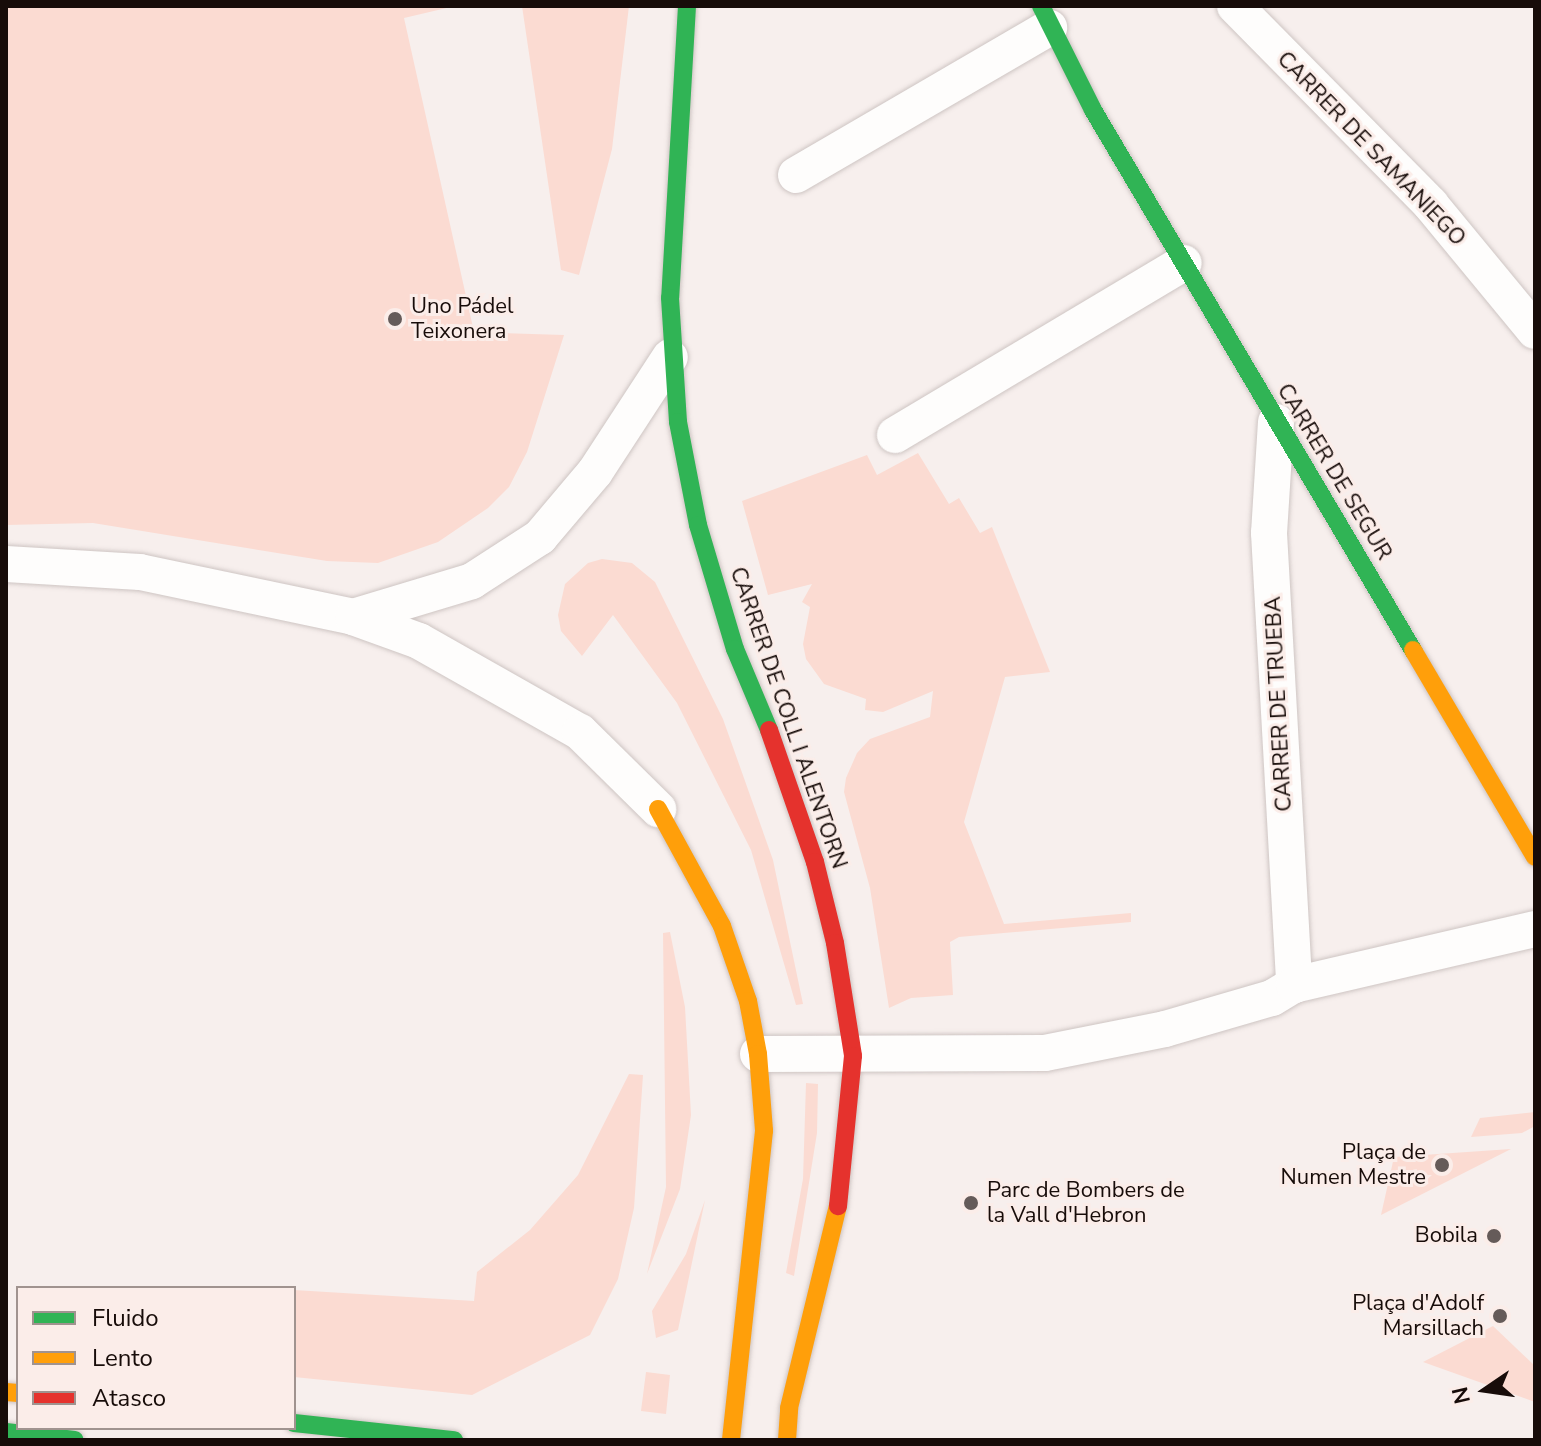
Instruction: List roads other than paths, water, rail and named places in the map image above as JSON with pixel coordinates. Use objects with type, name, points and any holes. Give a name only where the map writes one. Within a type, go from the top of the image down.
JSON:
[{"type":"main road","name":"CARRER DE COLL I ALENTORN","points":[[687,6],[670,357],[698,525],[735,649],[790,781],[815,862],[835,943],[853,1056],[839,1202],[789,1408],[787,1440]]},
{"type":"main road","name":"CARRER DE SEGUR","points":[[1036,26],[1093,110],[1535,857]]},
{"type":"main road","points":[[658,809],[722,926],[748,1001],[758,1054],[761,1172],[731,1440]]},
{"type":"main road","points":[[296,1423],[454,1440]]},
{"type":"main road","points":[[6,1432],[75,1440]]},
{"type":"street","name":"CARRER DE SAMANIEGO","points":[[1235,6],[1431,205],[1535,331]]},
{"type":"street","points":[[796,175],[1036,26]]},
{"type":"street","points":[[895,435],[1184,263]]},
{"type":"street","points":[[353,617],[472,581],[540,537],[595,472],[670,357]]},
{"type":"street","name":"CARRER DE TRUEBA","points":[[1276,422],[1269,533],[1294,985]]},
{"type":"street","points":[[6,564],[140,572],[353,617],[419,641],[532,701],[611,757],[658,809]]},
{"type":"street","points":[[758,1054],[1045,1053],[1165,1029],[1272,998],[1294,985],[1535,929]]},
{"type":"place","name":"Uno Pádel Teixonera","points":[[395,319]]},
{"type":"place","name":"Plaça de Numen Mestre","points":[[1442,1165]]},
{"type":"place","name":"Parc de Bombers de la Vall d'Hebron","points":[[971,1203]]},
{"type":"place","name":"Bobila","points":[[1494,1236]]},
{"type":"place","name":"Plaça d'Adolf Marsillach","points":[[1500,1316]]}]
